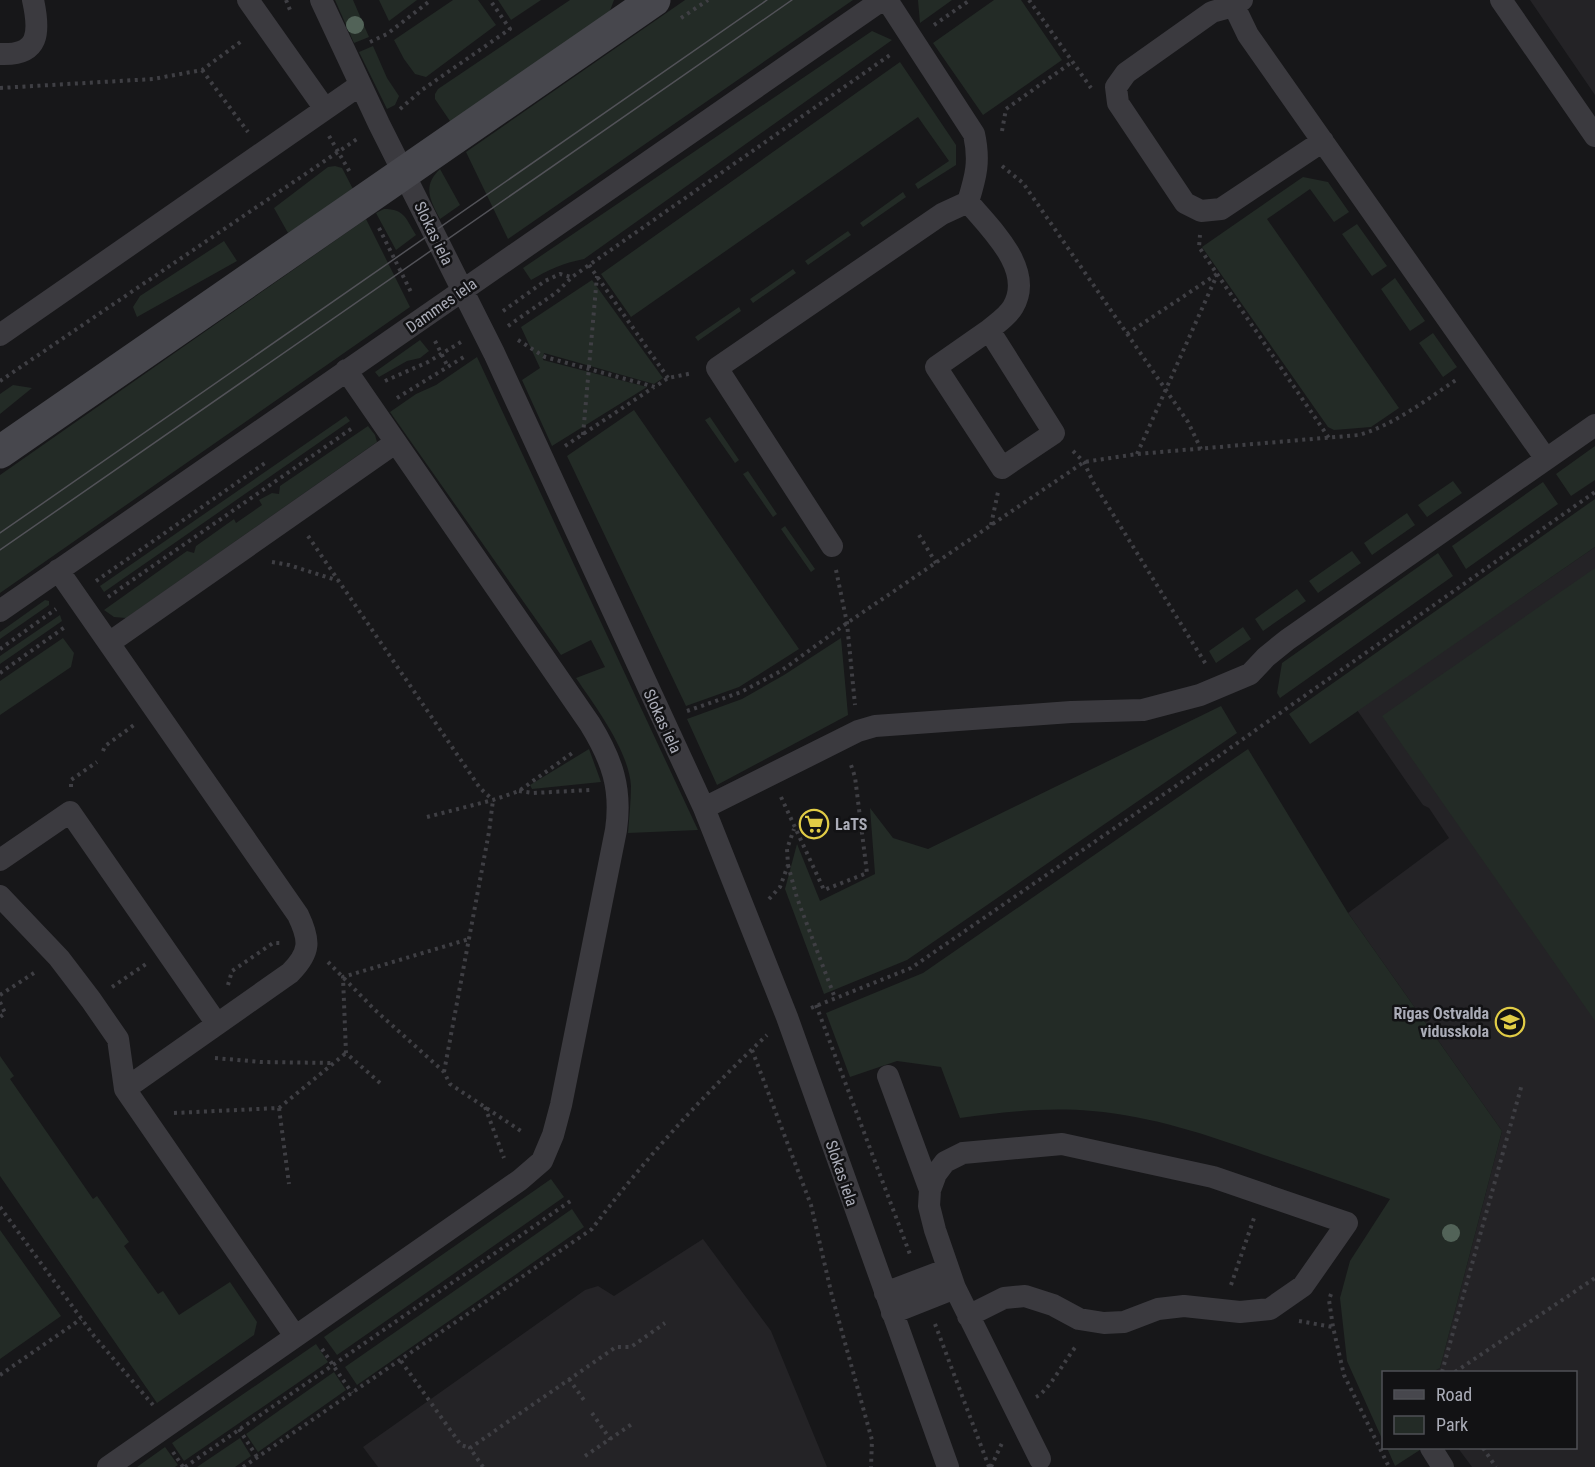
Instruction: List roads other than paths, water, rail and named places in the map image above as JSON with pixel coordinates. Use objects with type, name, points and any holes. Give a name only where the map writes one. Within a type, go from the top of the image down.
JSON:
[{"type":"street","points":[[0,54],[18,54],[36,39],[38,25],[33,0]]},
{"type":"street","points":[[248,0],[321,112]]},
{"type":"street","name":"Slokas iela","points":[[321,0],[360,85],[481,329],[704,808],[787,1017],[948,1467]]},
{"type":"street","name":"Dammes iela","points":[[0,611],[882,0]]},
{"type":"street","points":[[832,546],[717,368],[942,214],[968,202],[977,172],[978,152],[974,134],[887,0]]},
{"type":"street","points":[[1501,0],[1595,136]]},
{"type":"street","points":[[0,452],[648,2]]},
{"type":"street","points":[[1323,141],[1221,209],[1201,211],[1185,203],[1118,103],[1116,87],[1126,73],[1212,12],[1238,3],[1248,35],[1323,141],[1546,459]]},
{"type":"street","points":[[0,335],[360,85]]},
{"type":"street","points":[[968,202],[1014,260],[1018,278],[1018,296],[1012,309],[989,330],[936,367],[1002,468],[1054,433],[989,330]]},
{"type":"street","points":[[108,1467],[515,1184],[542,1161],[553,1135],[561,1105],[616,830],[619,808],[615,773],[598,736],[346,370]]},
{"type":"street","points":[[704,808],[849,735],[886,725],[1071,712],[1143,710],[1200,695],[1220,687],[1250,674],[1287,640],[1595,425]]},
{"type":"street","points":[[109,643],[396,443]]},
{"type":"street","points":[[58,570],[298,915],[305,929],[308,943],[305,954],[290,973],[125,1089]]},
{"type":"street","points":[[0,860],[70,812],[217,1024]]},
{"type":"street","points":[[0,896],[59,958],[91,1000],[118,1039],[125,1089],[302,1332]]},
{"type":"street","points":[[888,1076],[930,1190]]},
{"type":"street","points":[[968,1316],[1004,1298],[1025,1296],[1053,1305],[1078,1319],[1097,1322],[1124,1322],[1158,1309],[1184,1306],[1240,1312],[1270,1309],[1303,1286],[1347,1223],[1213,1177],[1062,1144],[963,1153],[945,1162],[936,1174],[930,1190],[929,1206],[935,1230],[968,1316],[1040,1459]]},
{"type":"street","points":[[889,1303],[952,1278]]},
{"type":"street","points":[[1432,1449],[1443,1467]]},
{"type":"tram line","points":[[0,533],[767,0]]},
{"type":"tram line","points":[[0,550],[792,0]]},
{"type":"place","name":"LaTS","points":[[814,824]]},
{"type":"place","name":"Rīgas Ostvalda vidusskola","points":[[1510,1022]]}]
